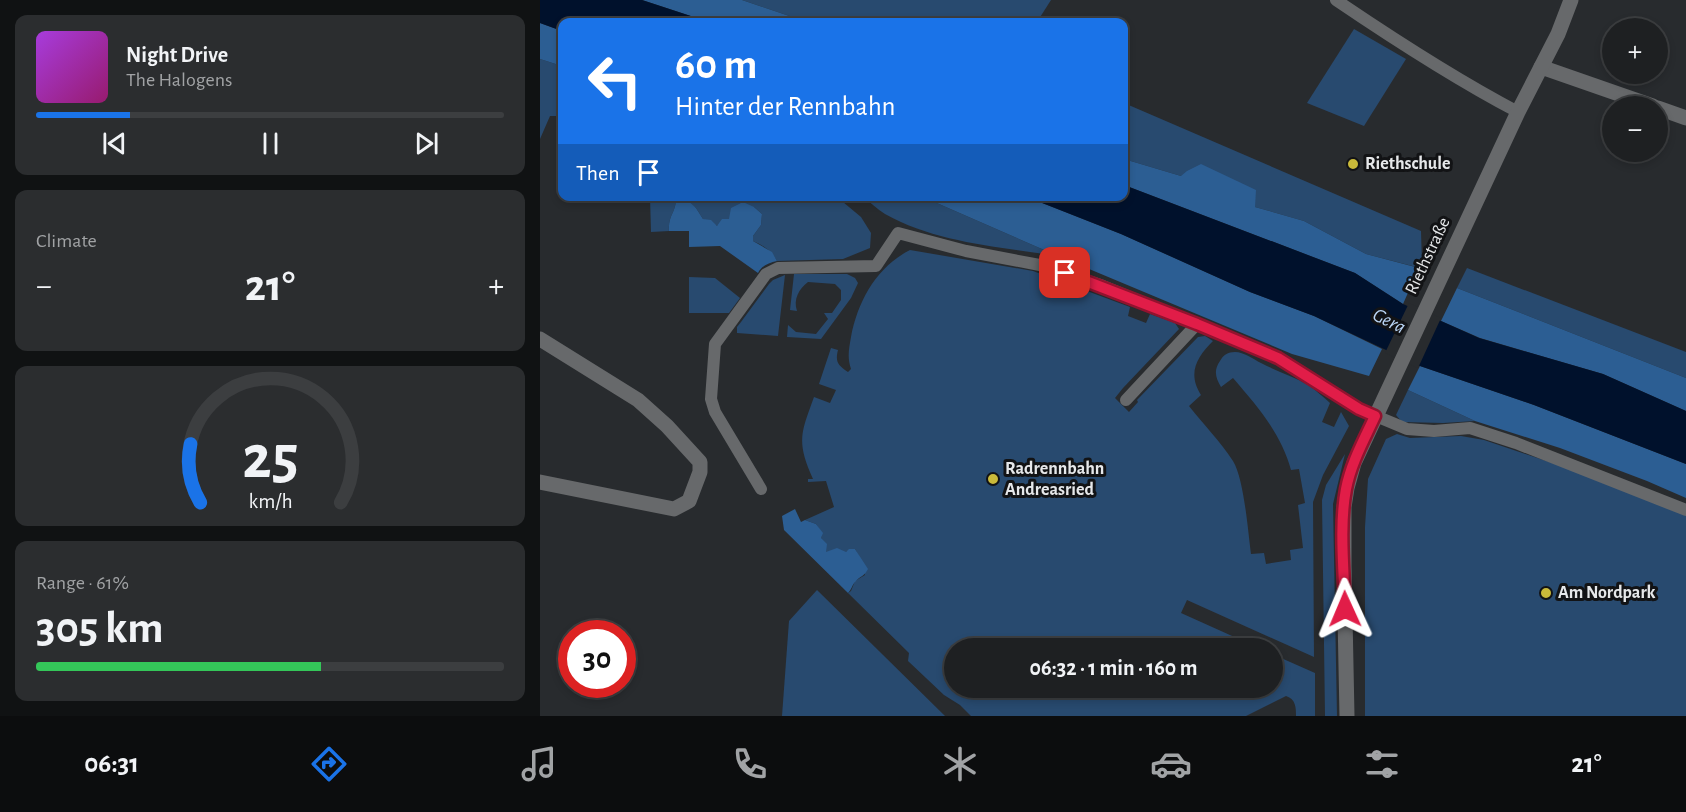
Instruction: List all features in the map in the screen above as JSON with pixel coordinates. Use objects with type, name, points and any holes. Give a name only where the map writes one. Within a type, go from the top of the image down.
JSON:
[{"type":"street","name":"Riethstraße","points":[[1347,716],[1344,507],[1354,463],[1518,112],[1558,34],[1571,0]]},
{"type":"street","points":[[1541,67],[1624,96]]},
{"type":"street","points":[[1668,112],[1686,118]]},
{"type":"street","points":[[540,339],[638,400],[667,426],[700,462],[700,472],[689,501],[674,509],[540,482]]},
{"type":"lane","points":[[1336,0],[1389,36],[1487,96],[1518,112]]},
{"type":"lane","points":[[761,489],[716,412],[711,399],[715,344],[766,274],[778,268],[876,266],[898,233],[966,251],[1046,266],[1103,286],[1278,358],[1359,409],[1407,429],[1470,428],[1516,443],[1686,510]]},
{"type":"lane","points":[[1126,400],[1197,324]]},
{"type":"shaded area","points":[[642,0],[742,0],[795,18],[697,18]]},
{"type":"shaded area","points":[[742,0],[1051,0],[1040,18],[795,18]]},
{"type":"shaded area","points":[[540,23],[558,30],[558,65],[540,59]]},
{"type":"shaded area","points":[[1354,29],[1406,59],[1364,126],[1307,103]]},
{"type":"shaded area","points":[[540,59],[558,65],[558,116],[550,116],[540,139]]},
{"type":"shaded area","points":[[1128,105],[1421,231],[1422,264],[1420,268],[1366,254],[1304,221],[1255,207],[1181,176],[1128,160]]},
{"type":"shaded area","points":[[1128,160],[1181,176],[1201,164],[1256,190],[1255,207],[1304,221],[1366,254],[1419,268],[1403,304],[1355,273],[1128,187]]},
{"type":"shaded area","points":[[650,201],[676,201],[669,231],[651,232]]},
{"type":"shaded area","points":[[676,201],[688,201],[703,219],[711,220],[717,226],[722,219],[729,219],[731,208],[743,202],[754,207],[762,214],[761,225],[753,236],[753,241],[772,252],[777,261],[764,266],[758,273],[720,246],[689,247],[689,231],[669,231]]},
{"type":"shaded area","points":[[680,201],[842,201],[861,217],[871,233],[870,248],[843,259],[777,261],[767,249],[753,241],[753,236],[761,225],[762,214],[754,207],[717,226],[703,219],[696,208]]},
{"type":"shaded area","points":[[868,201],[932,201],[1058,256],[947,238],[905,224],[885,214]]},
{"type":"shaded area","points":[[932,201],[1037,201],[1121,234],[1250,292],[1314,316],[1382,349],[1369,376],[1292,354]]},
{"type":"shaded area","points":[[910,250],[1033,271],[1130,307],[1128,316],[1146,323],[1150,314],[1175,323],[1179,329],[1115,398],[1129,412],[1138,402],[1137,400],[1198,337],[1205,336],[1213,341],[1198,359],[1194,372],[1201,395],[1189,406],[1237,469],[1243,492],[1251,554],[1264,553],[1266,564],[1291,560],[1290,550],[1303,548],[1298,505],[1305,503],[1299,469],[1291,470],[1275,432],[1233,378],[1221,387],[1216,371],[1218,365],[1226,354],[1242,353],[1314,389],[1330,403],[1322,422],[1334,427],[1341,412],[1349,426],[1323,475],[1313,502],[1314,657],[1283,643],[1283,638],[1272,638],[1187,600],[1181,613],[1237,638],[944,638],[944,695],[908,661],[909,653],[848,593],[855,581],[865,575],[855,549],[846,552],[825,552],[822,533],[816,524],[805,520],[834,507],[826,481],[808,482],[808,479],[813,479],[802,446],[803,429],[814,397],[830,403],[836,390],[819,384],[831,348],[838,350],[838,363],[848,372],[851,369],[849,349],[854,323],[864,298],[879,275],[898,257]]},
{"type":"shaded area","points":[[1467,268],[1686,352],[1686,378],[1457,288]]},
{"type":"shaded area","points":[[794,274],[847,274],[855,278],[858,283],[851,298],[821,339],[787,337],[788,325],[796,332],[816,334],[828,319],[824,313],[832,313],[841,300],[841,290],[835,284],[808,282],[798,295],[797,311],[790,310]]},
{"type":"shaded area","points":[[785,275],[778,336],[737,333],[737,327],[769,284]]},
{"type":"shaded area","points":[[689,277],[715,278],[740,298],[729,313],[689,313]]},
{"type":"shaded area","points":[[1457,288],[1686,378],[1686,411],[1603,374],[1480,338],[1441,321]]},
{"type":"shaded area","points":[[1420,366],[1534,405],[1686,464],[1686,498],[1560,448],[1475,421],[1408,390]]},
{"type":"shaded area","points":[[1408,390],[1475,421],[1402,422],[1396,415]]},
{"type":"shaded area","name":"Am Nordpark","points":[[1397,434],[1410,438],[1461,436],[1484,440],[1579,472],[1686,514],[1686,716],[1365,716],[1365,527],[1368,479],[1386,439]]},
{"type":"shaded area","points":[[1345,454],[1333,504],[1337,716],[1325,716],[1322,500],[1326,485]]},
{"type":"shaded area","points":[[795,509],[801,522],[805,520],[816,524],[823,533],[821,538],[827,544],[826,552],[837,548],[846,552],[849,549],[855,549],[868,569],[848,593],[784,530],[782,516]]},
{"type":"shaded area","points":[[817,590],[945,716],[782,716],[789,621]]},
{"type":"shaded area","points":[[1283,659],[1315,673],[1315,716],[1296,716],[1294,702],[1286,696],[1283,698]]},
{"type":"shaded area","points":[[949,698],[1282,698],[1246,716],[971,716]]},
{"type":"water","points":[[540,0],[642,0],[697,18],[558,18],[558,30],[540,23]]},
{"type":"water","name":"Gera","points":[[1128,187],[1355,273],[1403,304],[1479,338],[1603,374],[1686,411],[1686,464],[1534,405],[1420,366],[1314,316],[1250,292],[1121,234],[1037,201],[1128,201]]},
{"type":"pier","points":[[1409,303],[1441,318],[1418,368],[1385,353]]},
{"type":"place","name":"Riethschule","points":[[1353,164]]},
{"type":"place","name":"Radrennbahn Andreasried","points":[[993,479]]},
{"type":"place","name":"Am Nordpark","points":[[1546,593]]},
{"type":"route","points":[[1065,273],[1103,286],[1278,358],[1359,409],[1375,416],[1354,463],[1344,507],[1345,609]]}]
